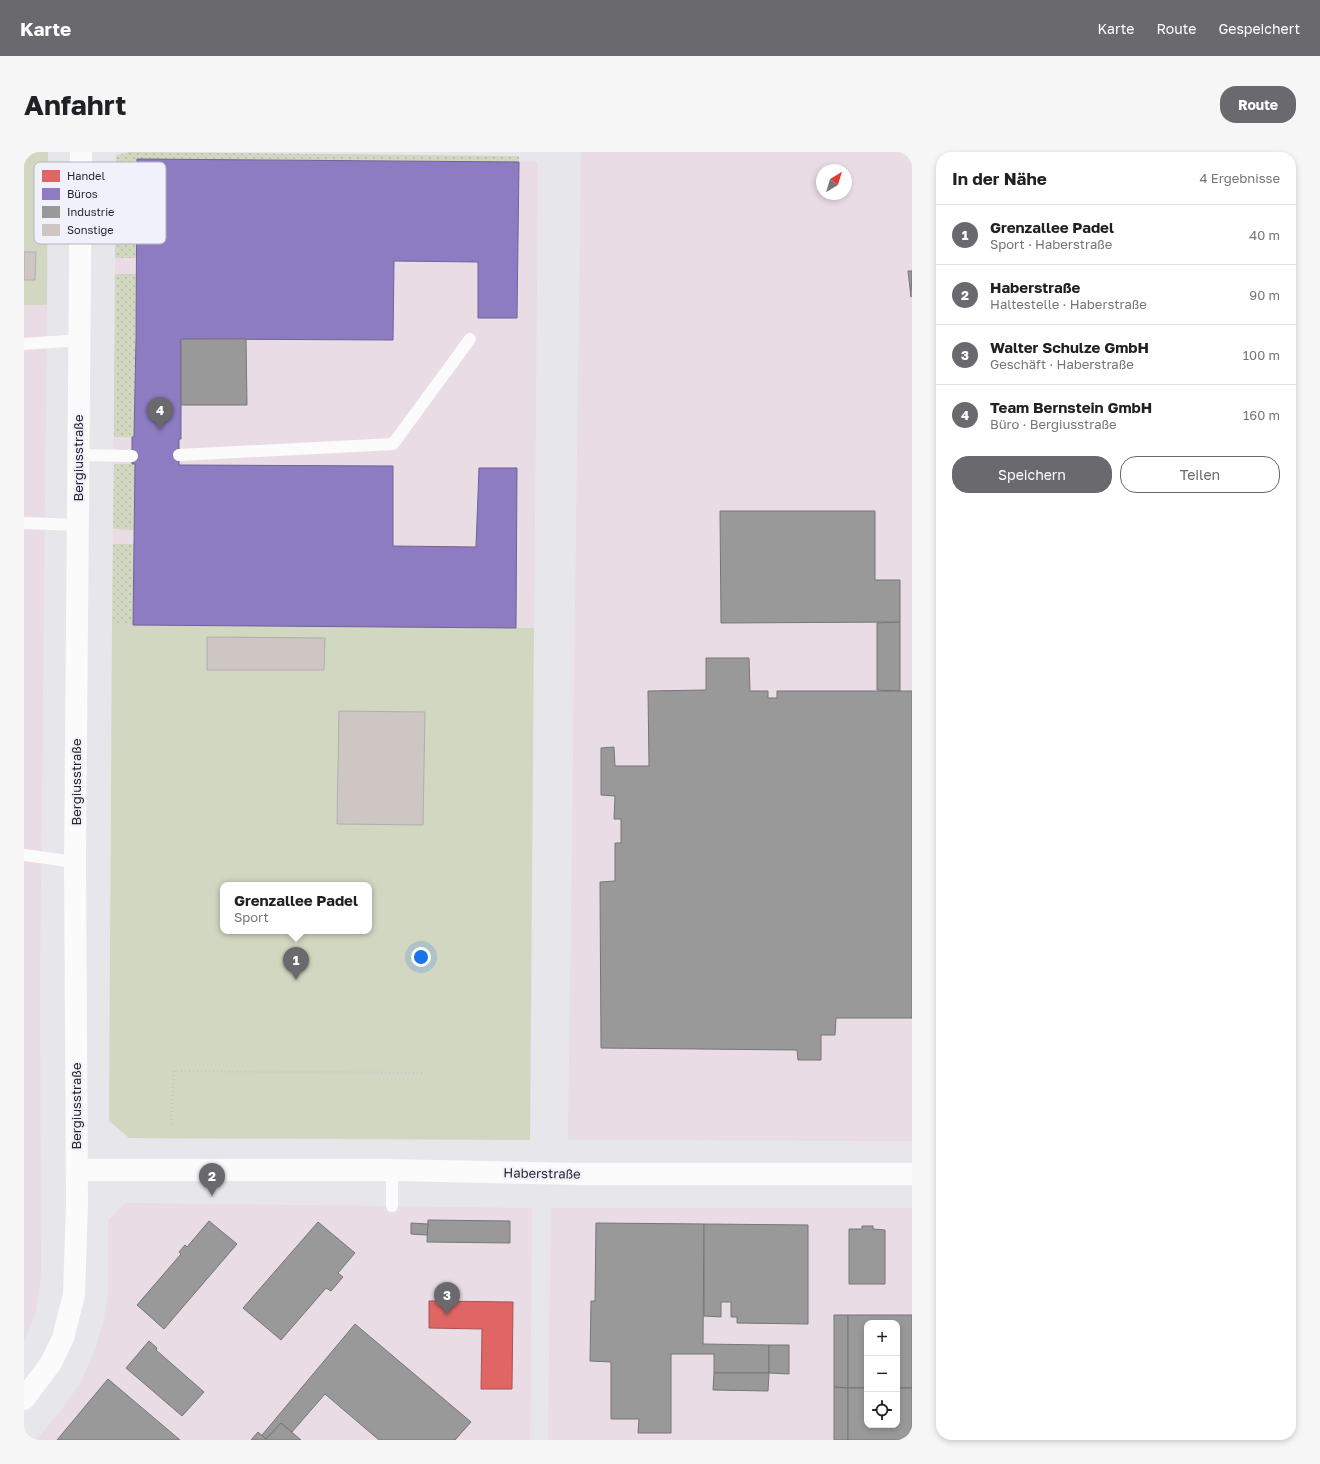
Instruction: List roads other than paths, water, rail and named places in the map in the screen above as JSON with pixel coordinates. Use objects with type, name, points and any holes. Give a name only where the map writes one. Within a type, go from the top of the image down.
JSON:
[{"type":"street","name":"Bergiusstraße","points":[[81,152],[81,162]]},
{"type":"street","name":"Bergiusstraße","points":[[24,1400],[51,1363],[63,1338],[71,1314],[74,1295],[76,1170],[75,862],[80,244]]},
{"type":"street","name":"Haberstraße","points":[[76,1170],[392,1170],[578,1174],[912,1174]]},
{"type":"lane","points":[[24,344],[79,340]]},
{"type":"lane","points":[[179,455],[393,444],[470,340]]},
{"type":"lane","points":[[78,455],[132,456]]},
{"type":"lane","points":[[24,523],[78,525]]},
{"type":"lane","points":[[24,855],[75,862]]},
{"type":"lane","points":[[392,1170],[392,1206]]},
{"type":"place","name":"Team Bernstein GmbH","points":[[160,430]]},
{"type":"place","name":"Grenzallee Padel","points":[[296,980]]},
{"type":"place","name":"Haberstraße","points":[[212,1196]]},
{"type":"place","name":"Walter Schulze GmbH","points":[[447,1315]]}]
